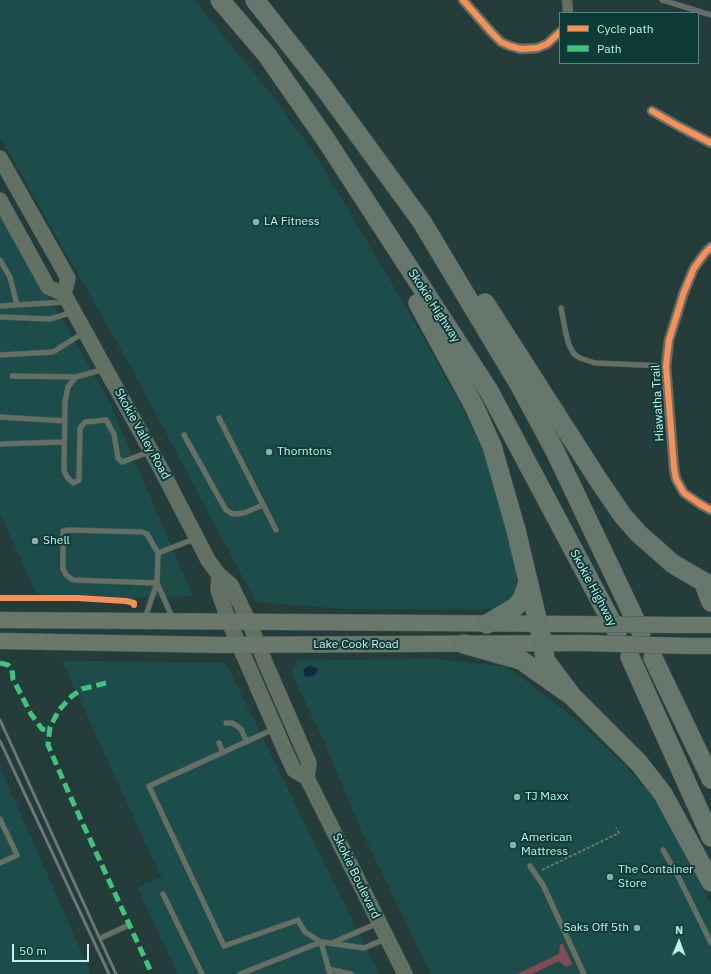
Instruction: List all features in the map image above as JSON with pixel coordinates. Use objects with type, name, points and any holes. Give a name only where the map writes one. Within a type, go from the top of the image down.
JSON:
[{"type":"highway","name":"Skokie Highway","points":[[220,0],[267,54],[326,140],[489,391],[617,632]]},
{"type":"highway","name":"Skokie Highway","points":[[255,0],[322,84],[422,222],[519,384],[555,451],[641,632]]},
{"type":"highway","points":[[326,140],[474,406],[492,446],[516,530],[543,644],[544,660],[572,696],[639,763],[664,794],[711,882]]},
{"type":"highway","points":[[422,222],[457,263],[491,312],[595,475],[623,516],[638,533],[673,564],[707,583],[711,602]]},
{"type":"highway","points":[[488,624],[514,608],[522,600],[528,582]]},
{"type":"highway","points":[[464,644],[521,660],[572,696]]},
{"type":"highway","points":[[630,657],[711,837]]},
{"type":"highway","points":[[653,658],[711,779]]},
{"type":"main road","points":[[0,158],[68,278],[69,302]]},
{"type":"main road","points":[[1,202],[48,287],[69,302]]},
{"type":"main road","name":"Skokie Valley Road","points":[[69,302],[152,451],[208,560],[219,575],[231,585],[249,622],[258,645]]},
{"type":"main road","points":[[219,575],[218,590],[240,645]]},
{"type":"main road","name":"Lake Cook Road","points":[[0,620],[711,625]]},
{"type":"main road","name":"Lake Cook Road","points":[[0,641],[240,645],[584,643],[711,646]]},
{"type":"main road","name":"Skokie Boulevard","points":[[240,645],[294,770],[307,778],[405,974]]},
{"type":"main road","name":"Skokie Boulevard","points":[[258,645],[309,763],[307,778]]},
{"type":"street","points":[[463,0],[492,34],[501,42],[510,46],[521,49],[537,48],[547,44],[559,33]]},
{"type":"street","points":[[652,111],[711,143]]},
{"type":"street","name":"Hiawatha Trail","points":[[711,248],[705,253],[694,268],[684,292],[669,340],[666,366],[676,479],[684,492],[711,510]]},
{"type":"lane","points":[[662,0],[711,15]]},
{"type":"lane","points":[[0,260],[10,277],[17,305]]},
{"type":"lane","points":[[0,306],[69,302]]},
{"type":"lane","points":[[0,317],[50,319],[69,302]]},
{"type":"lane","points":[[562,308],[569,345],[574,354],[580,358],[595,363],[666,366]]},
{"type":"lane","points":[[0,355],[53,352],[85,332]]},
{"type":"lane","points":[[12,376],[76,377],[106,369]]},
{"type":"lane","points":[[76,377],[68,387],[65,402],[64,471],[73,483],[79,480],[80,428],[85,422],[106,420],[114,434],[118,458],[122,462],[152,451]]},
{"type":"lane","points":[[0,417],[65,421]]},
{"type":"lane","points":[[219,418],[276,530]]},
{"type":"lane","points":[[184,435],[226,510],[233,514],[244,513],[263,505]]},
{"type":"lane","points":[[0,444],[64,442]]},
{"type":"lane","points":[[144,621],[157,583],[158,553],[146,534],[142,532],[63,531],[63,569],[66,575],[73,580],[157,583]]},
{"type":"lane","points":[[158,553],[197,538]]},
{"type":"lane","points":[[157,583],[174,622]]},
{"type":"lane","points":[[226,723],[232,723],[238,726],[247,742]]},
{"type":"lane","points":[[275,729],[149,786],[224,946],[298,920],[305,932],[321,942],[364,948],[386,938]]},
{"type":"lane","points":[[219,743],[223,753]]},
{"type":"lane","points":[[0,819],[17,855],[0,863]]},
{"type":"lane","points":[[663,850],[678,876],[711,943]]},
{"type":"lane","points":[[530,866],[545,889],[584,974]]},
{"type":"lane","points":[[163,894],[202,974]]},
{"type":"lane","points":[[331,943],[379,922]]},
{"type":"lane","points":[[103,937],[129,925]]},
{"type":"lane","points":[[321,942],[329,972],[351,974]]},
{"type":"lane","points":[[243,973],[321,942]]},
{"type":"path","points":[[542,870],[619,833],[616,828]]},
{"type":"shaded area","points":[[0,0],[194,0],[267,89],[313,151],[410,314],[485,448],[517,571],[515,599],[494,609],[345,609],[256,602],[131,367],[0,137]]},
{"type":"shaded area","points":[[0,213],[107,397],[193,596],[139,598],[37,594],[0,514]]},
{"type":"shaded area","points":[[437,659],[508,667],[573,717],[625,765],[668,816],[711,905],[711,974],[431,974],[362,832],[325,744],[291,672],[298,660]]},
{"type":"shaded area","points":[[62,661],[226,663],[379,974],[178,974],[137,887],[161,877]]},
{"type":"shaded area","points":[[309,666],[318,669],[315,675],[308,677],[305,676],[303,672],[304,669]]},
{"type":"shaded area","points":[[0,767],[91,974],[0,974]]},
{"type":"shaded area","points":[[560,944],[563,944],[572,964],[566,967],[559,961],[532,974],[517,974],[559,954]]},
{"type":"railway","points":[[0,720],[116,974]]},
{"type":"railway","points":[[0,741],[109,974]]},
{"type":"marked path","points":[[0,663],[8,665],[12,670],[13,679],[31,714],[42,729],[49,731]]},
{"type":"marked path","points":[[106,683],[82,689],[72,696],[59,710],[50,727],[48,745],[152,974]]},
{"type":"cycle path","points":[[463,0],[501,42],[510,46],[521,49],[537,48],[547,44],[559,33]]},
{"type":"cycle path","points":[[652,111],[711,143]]},
{"type":"cycle path","points":[[711,247],[694,268],[684,292],[669,340],[666,366],[676,479],[684,493],[711,510]]},
{"type":"cycle path","points":[[0,598],[77,598],[126,601],[134,603],[134,605]]},
{"type":"place","name":"LA Fitness","points":[[256,222]]},
{"type":"place","name":"Thorntons","points":[[269,452]]},
{"type":"place","name":"Shell","points":[[35,541]]},
{"type":"place","name":"TJ Maxx","points":[[517,797]]},
{"type":"place","name":"American Mattress","points":[[513,845]]},
{"type":"place","name":"The Container Store","points":[[610,877]]},
{"type":"place","name":"Saks Off 5th","points":[[637,928]]}]
